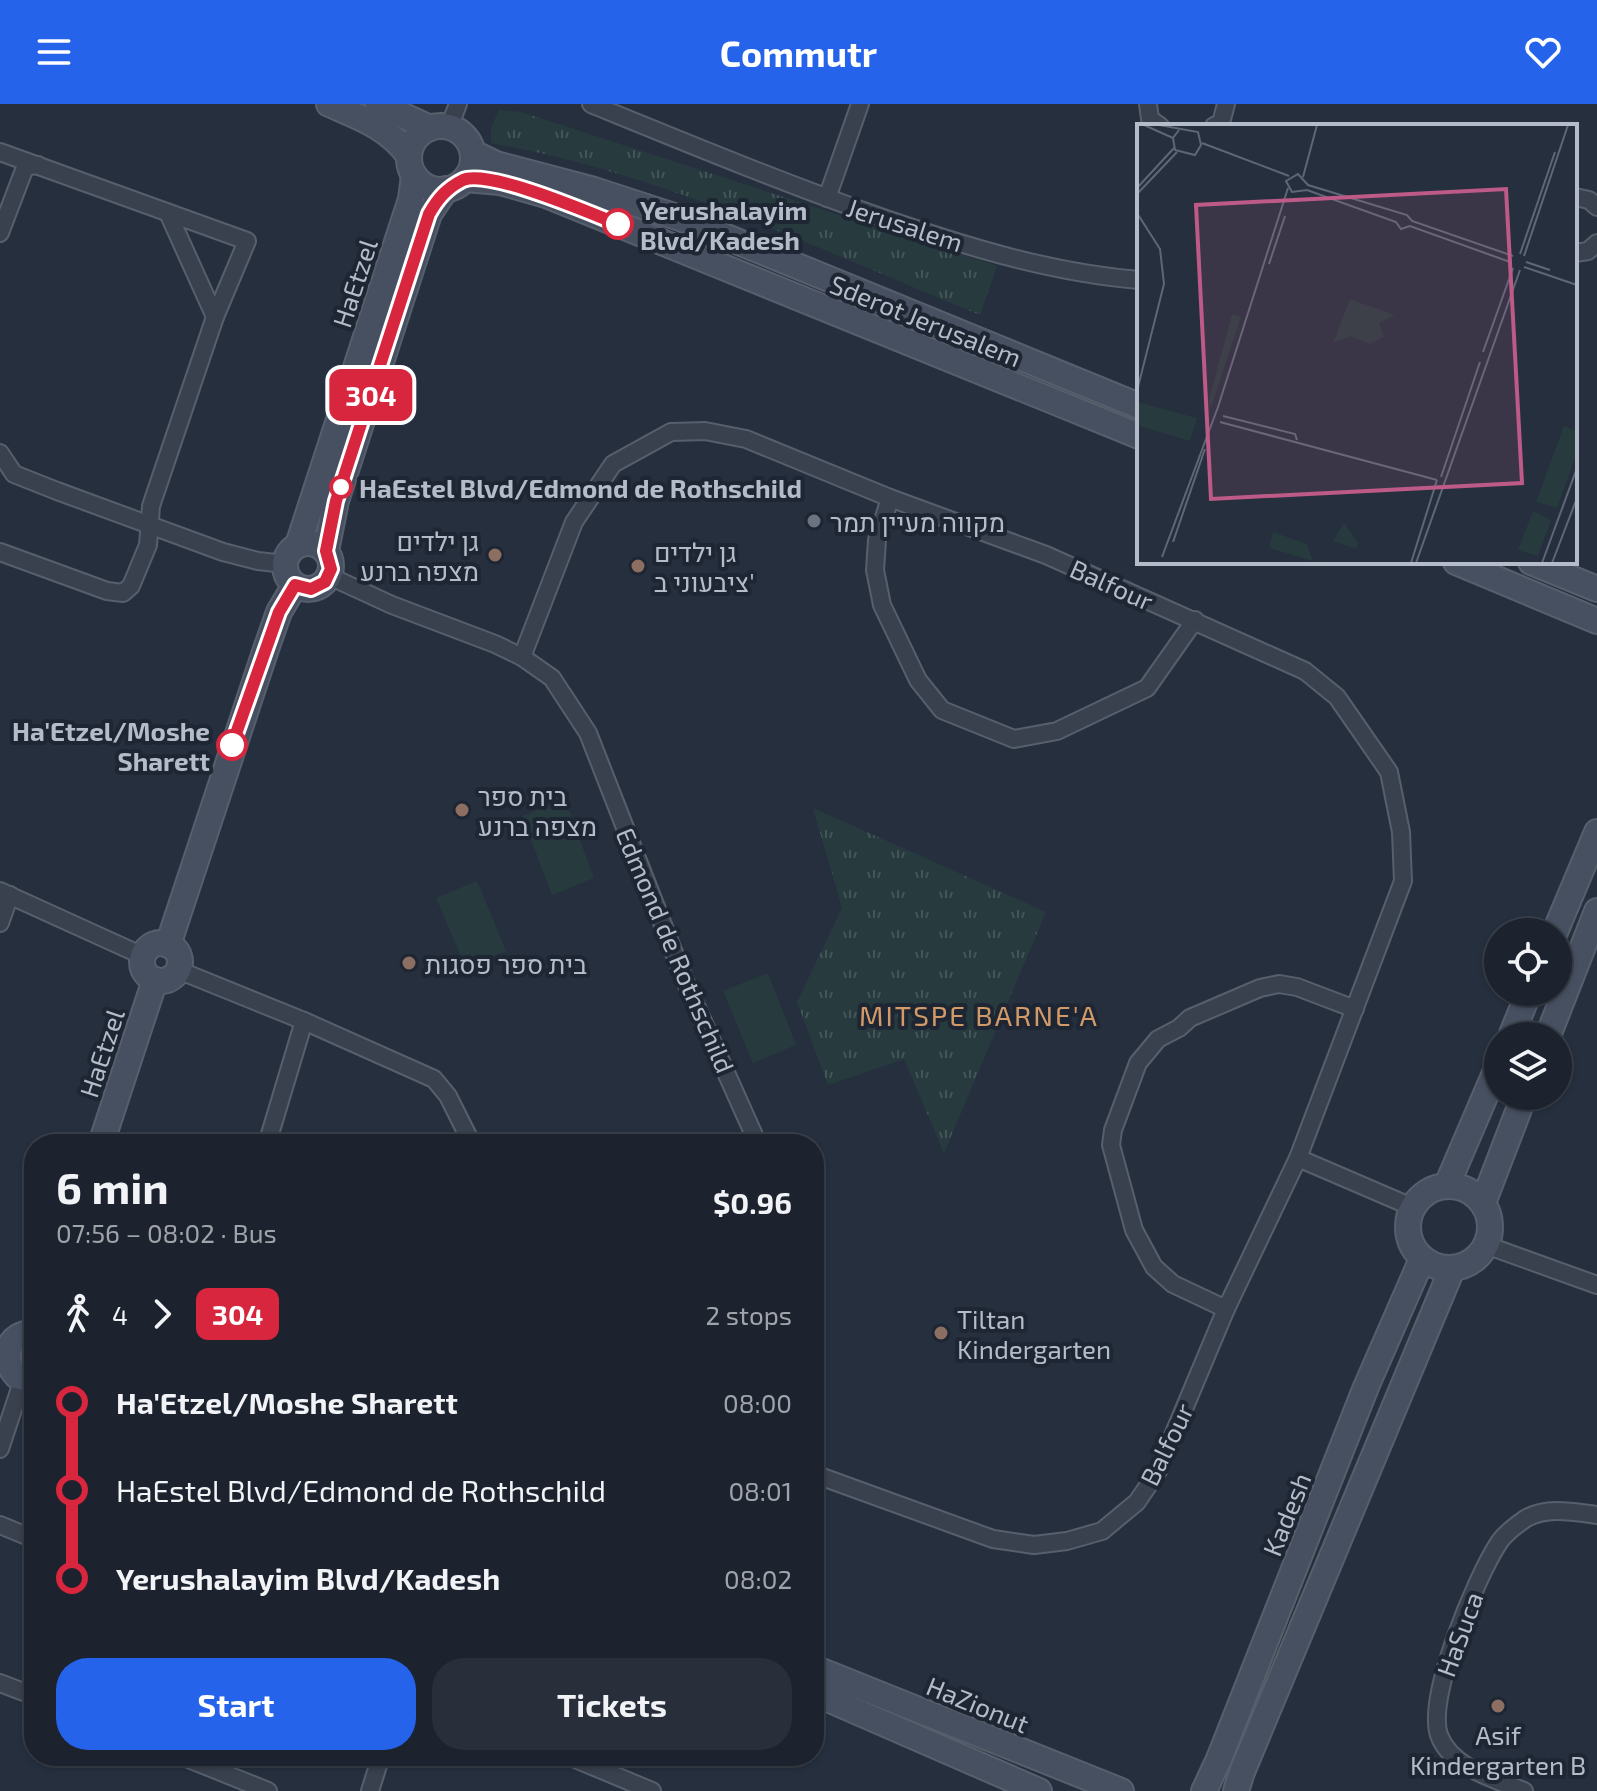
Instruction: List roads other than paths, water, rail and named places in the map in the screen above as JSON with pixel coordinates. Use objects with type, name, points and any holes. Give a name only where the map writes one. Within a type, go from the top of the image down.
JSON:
[{"type":"main road","points":[[329,104],[368,121],[401,144],[428,187],[455,184],[473,162],[473,153],[465,136],[446,119],[378,104]]},
{"type":"main road","points":[[412,166],[416,139],[446,119]]},
{"type":"main road","name":"Sderot Jerusalem","points":[[473,153],[496,164],[591,189],[680,218],[1137,405]]},
{"type":"main road","name":"HaEtzel","points":[[168,945],[279,612],[411,199],[412,166]]},
{"type":"main road","name":"Sderot Jerusalem","points":[[455,184],[500,182],[546,195],[1137,435]]},
{"type":"main road","name":"HaEtzel","points":[[328,564],[336,501],[429,214],[455,184]]},
{"type":"main road","points":[[315,544],[328,564],[325,582],[311,589],[293,565],[315,544]]},
{"type":"main road","points":[[1461,564],[1597,621]]},
{"type":"main road","points":[[1536,564],[1597,589]]},
{"type":"main road","points":[[1561,918],[1597,832]]},
{"type":"main road","points":[[1553,1022],[1597,911]]},
{"type":"main road","points":[[153,945],[168,945],[178,955],[178,970],[166,980],[155,980],[144,970],[143,956],[153,945]]},
{"type":"main road","name":"HaEtzel","points":[[104,1134],[155,980]]},
{"type":"main road","points":[[1447,1185],[1484,1099]]},
{"type":"main road","points":[[1483,1203],[1519,1110]]},
{"type":"main road","points":[[1447,1185],[1461,1187],[1483,1203],[1490,1223],[1486,1245],[1472,1261],[1452,1269],[1441,1268],[1422,1259],[1413,1248],[1408,1235],[1412,1207],[1433,1188],[1447,1185]]},
{"type":"main road","name":"Kadesh","points":[[1204,1791],[1366,1387],[1422,1259]]},
{"type":"main road","points":[[1236,1791],[1452,1269]]},
{"type":"main road","points":[[11,1345],[12,1372],[24,1377]]},
{"type":"main road","name":"HaZionut","points":[[824,1672],[1121,1791]]},
{"type":"main road","name":"HaZionut","points":[[824,1697],[894,1726],[1023,1788]]},
{"type":"street","name":"Jerusalem","points":[[591,104],[827,198],[938,237],[1073,272],[1137,280]]},
{"type":"street","points":[[827,198],[860,104]]},
{"type":"street","points":[[1148,104],[1150,119],[1157,124]]},
{"type":"street","points":[[1219,124],[1226,104]]},
{"type":"street","points":[[0,152],[247,241],[215,317],[151,506],[148,545],[131,586],[123,593],[107,591],[0,552]]},
{"type":"street","points":[[0,233],[24,170],[38,165]]},
{"type":"street","points":[[1577,197],[1597,206]]},
{"type":"street","points":[[168,213],[215,317]]},
{"type":"street","points":[[1577,253],[1596,246]]},
{"type":"street","name":"Balfour","points":[[522,657],[574,522],[613,464],[671,432],[705,431],[746,439],[890,498],[1046,555],[1305,671],[1337,697],[1389,772],[1401,832],[1403,881],[1298,1158],[1226,1309],[1158,1471],[1137,1502],[1102,1531],[1067,1541],[1034,1545],[993,1539],[824,1478]]},
{"type":"street","points":[[0,453],[14,474],[149,527],[258,561],[293,565]]},
{"type":"street","points":[[890,498],[877,540],[875,570],[882,605],[902,650],[918,680],[942,710],[1014,739],[1057,731],[1147,688],[1195,620]]},
{"type":"street","name":"Edmond de Rothschild","points":[[328,564],[392,605],[522,657],[552,678],[588,733],[685,981],[754,1134]]},
{"type":"street","points":[[0,923],[5,893],[143,956]]},
{"type":"street","points":[[178,970],[304,1021],[434,1079],[448,1096],[467,1134]]},
{"type":"street","points":[[1226,1309],[1173,1284],[1154,1267],[1134,1230],[1111,1145],[1113,1130],[1138,1063],[1158,1039],[1190,1018],[1260,988],[1279,984],[1297,987],[1355,1009]]},
{"type":"street","points":[[270,1134],[304,1021]]},
{"type":"street","points":[[1298,1158],[1412,1207]]},
{"type":"street","points":[[1486,1245],[1597,1285]]},
{"type":"street","points":[[0,1449],[24,1391]]},
{"type":"street","name":"HaSuca","points":[[1524,1791],[1465,1766],[1439,1736],[1435,1708],[1442,1674],[1484,1570],[1499,1542],[1511,1529],[1528,1517],[1548,1511],[1597,1515]]},
{"type":"street","points":[[0,1525],[24,1535]]},
{"type":"street","points":[[0,1683],[24,1692]]},
{"type":"street","points":[[206,1766],[268,1791]]},
{"type":"street","points":[[370,1791],[378,1766]]},
{"type":"street","points":[[592,1766],[652,1791]]},
{"type":"place","name":"Yerushalayim Blvd/Kadesh","points":[[618,224]]},
{"type":"place","name":"HaEstel Blvd/Edmond de Rothschild","points":[[341,487]]},
{"type":"place","name":"מקווה מעיין תמר","points":[[814,521]]},
{"type":"place","name":"גן ילדים מצפה ברנע","points":[[495,555]]},
{"type":"place","name":"גן ילדים ציבעוני ב'","points":[[638,566]]},
{"type":"place","name":"Ha'Etzel/Moshe Sharett","points":[[232,745]]},
{"type":"place","name":"בית ספר מצפה ברנע","points":[[462,810]]},
{"type":"place","name":"בית ספר פסגות","points":[[409,963]]},
{"type":"place","name":"Tiltan Kindergarten","points":[[941,1333]]},
{"type":"place","name":"Asif Kindergarten B","points":[[1498,1706]]},
{"type":"district","name":"MITSPE BARNE'A","points":[[979,1015]]}]
